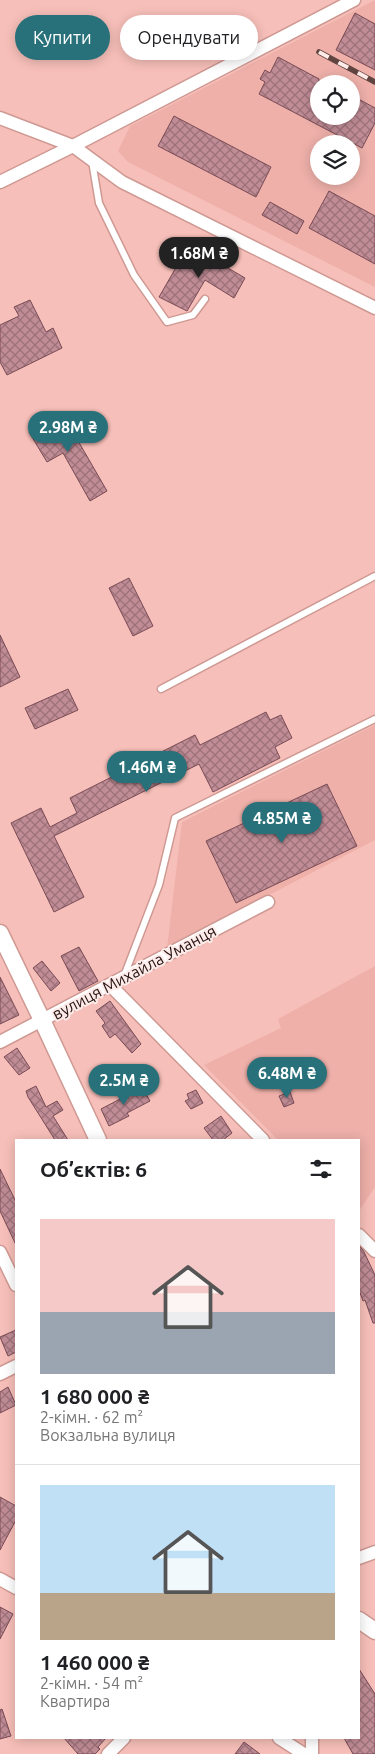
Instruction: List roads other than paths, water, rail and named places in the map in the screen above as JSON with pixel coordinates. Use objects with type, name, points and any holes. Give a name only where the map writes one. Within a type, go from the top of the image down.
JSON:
[{"type":"main road","points":[[0,933],[98,1139]]},
{"type":"main road","points":[[360,1621],[375,1631]]},
{"type":"street","points":[[0,182],[354,0]]},
{"type":"street","points":[[0,118],[73,146],[122,182],[375,308]]},
{"type":"street","name":"вулиця Михайла Уманця","points":[[0,1042],[268,902]]},
{"type":"street","points":[[110,984],[262,1139]]},
{"type":"street","points":[[360,1236],[375,1251]]},
{"type":"street","points":[[0,1252],[15,1283]]},
{"type":"street","points":[[0,1374],[15,1366]]},
{"type":"street","points":[[360,1558],[375,1552]]},
{"type":"street","points":[[0,1579],[15,1587]]},
{"type":"street","points":[[108,1754],[123,1739]]},
{"type":"street","points":[[281,1739],[304,1754]]},
{"type":"street","points":[[312,1739],[312,1754]]},
{"type":"lane","points":[[92,160],[99,203],[134,275],[167,322],[193,315],[205,299]]},
{"type":"lane","points":[[161,689],[375,576]]},
{"type":"lane","points":[[124,977],[159,885],[176,818],[375,719]]},
{"type":"railway","points":[[319,52],[375,82]]}]
